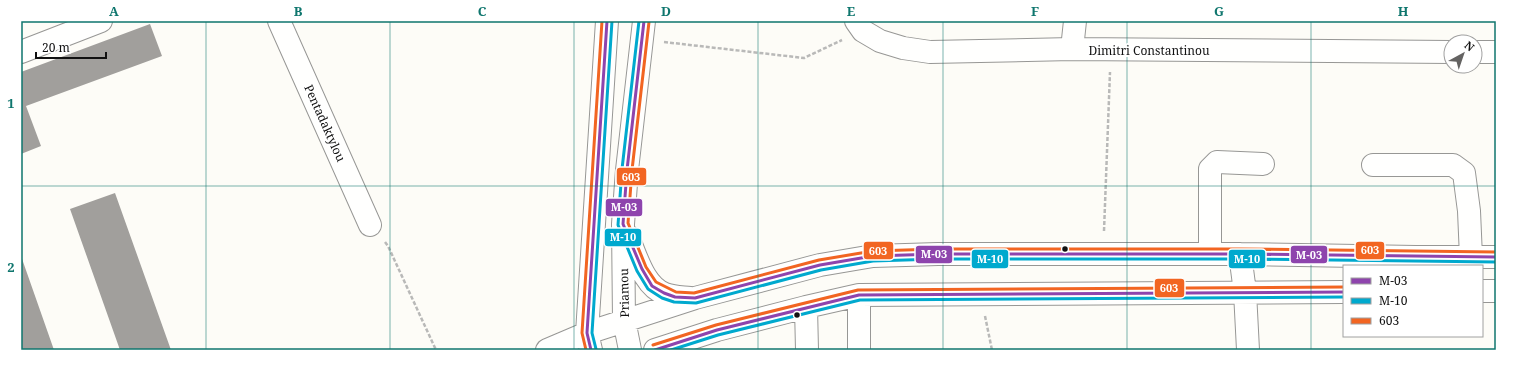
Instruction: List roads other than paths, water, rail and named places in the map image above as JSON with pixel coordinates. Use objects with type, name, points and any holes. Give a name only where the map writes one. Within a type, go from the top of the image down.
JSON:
[{"type":"street","points":[[21,52],[101,21]]},
{"type":"street","name":"Pentadaktylou","points":[[280,21],[370,225]]},
{"type":"street","points":[[589,341],[607,21]]},
{"type":"street","points":[[1072,49],[1075,21]]},
{"type":"street","name":"Dimitri Constantinou","points":[[859,26],[880,41],[903,48],[930,52],[1072,49],[1443,52]]},
{"type":"street","name":"Priamou","points":[[630,350],[624,320],[623,224],[627,170],[642,30]]},
{"type":"street","points":[[1483,52],[1496,52]]},
{"type":"street","points":[[1210,254],[1210,170],[1217,162],[1263,164]]},
{"type":"street","points":[[1373,165],[1453,165],[1464,174],[1469,211],[1471,257]]},
{"type":"street","points":[[623,224],[642,270],[652,286],[670,295],[695,298]]},
{"type":"street","points":[[547,350],[589,341],[624,320],[695,298],[820,265],[873,256],[945,254],[1240,254],[1416,258],[1496,257]]},
{"type":"street","points":[[1240,254],[1245,292],[1248,350]]},
{"type":"street","points":[[1483,291],[1496,291]]},
{"type":"street","points":[[655,350],[717,330],[859,295],[1343,292]]},
{"type":"street","points":[[859,295],[859,350]]},
{"type":"street","points":[[806,307],[807,350]]}]
